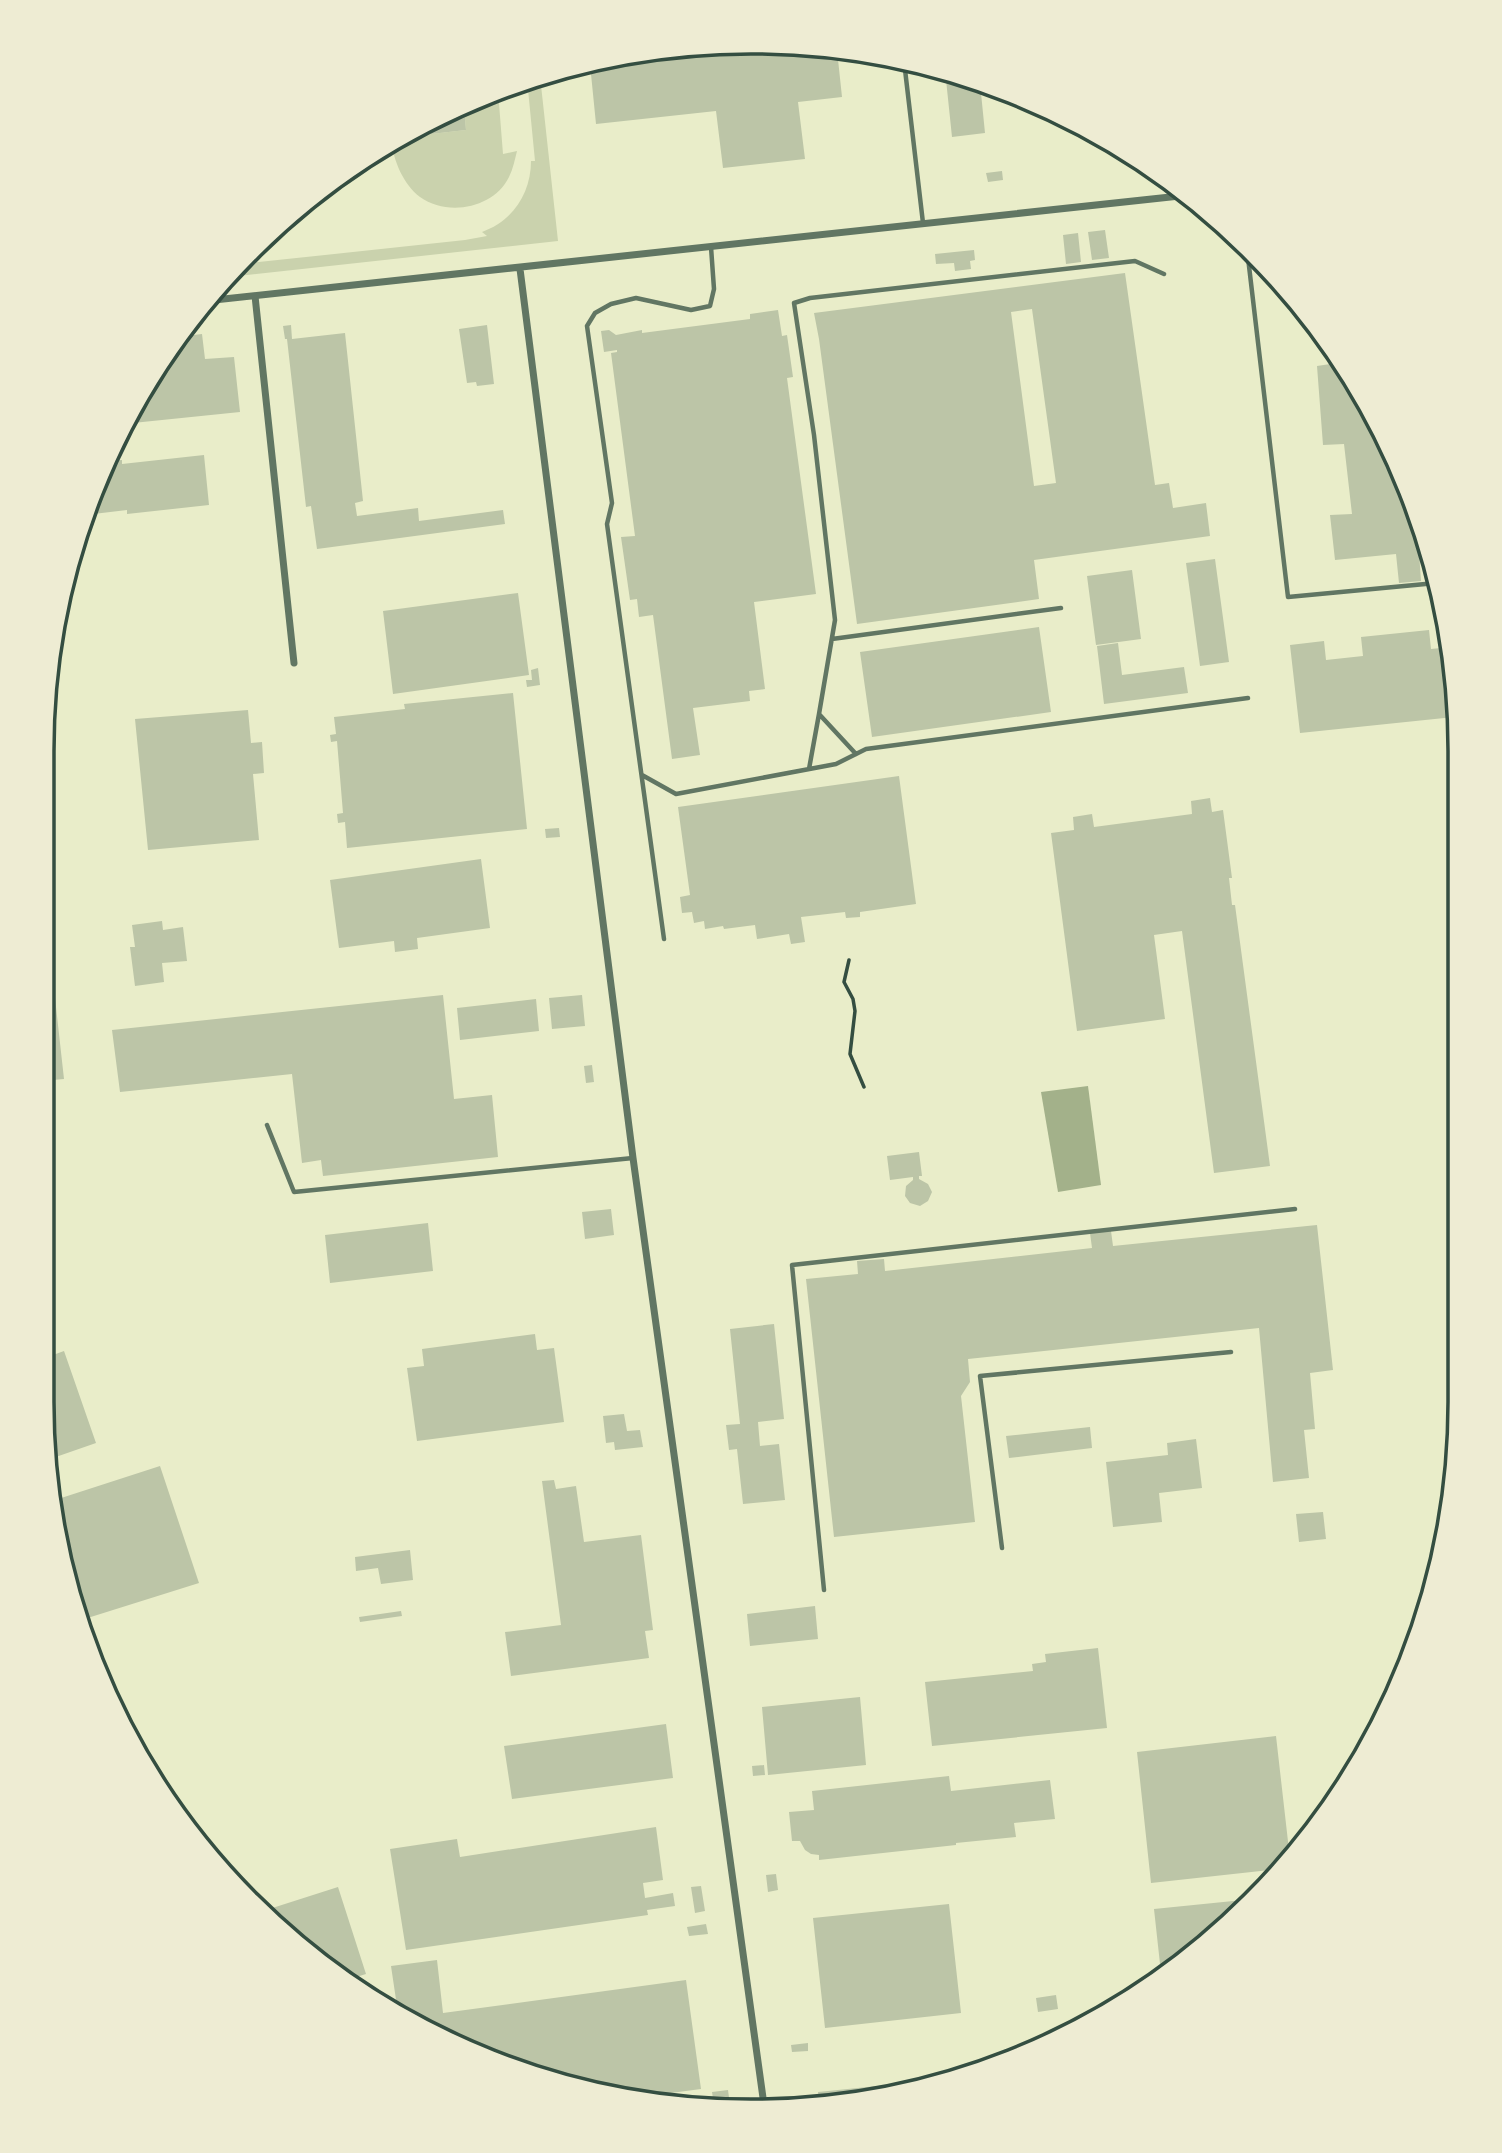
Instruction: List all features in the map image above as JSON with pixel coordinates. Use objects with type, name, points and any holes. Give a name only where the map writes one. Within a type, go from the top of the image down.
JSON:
[{"type":"street","points":[[221,299],[1173,197]]},
{"type":"street","points":[[520,269],[633,1158],[763,2098]]},
{"type":"street","points":[[255,296],[294,663]]},
{"type":"lane","points":[[905,72],[923,224]]},
{"type":"lane","points":[[664,939],[607,524],[612,503],[587,326],[594,313],[611,304],[636,298],[691,310],[710,306],[713,289],[711,247]]},
{"type":"lane","points":[[809,769],[835,620],[814,435],[794,303],[810,298],[1135,261],[1164,274]]},
{"type":"lane","points":[[1249,263],[1288,597],[1427,584]]},
{"type":"lane","points":[[832,639],[1061,608]]},
{"type":"lane","points":[[641,774],[676,794],[836,764],[866,749],[1248,698]]},
{"type":"lane","points":[[819,714],[856,754]]},
{"type":"lane","points":[[267,1125],[295,1192],[633,1158]]},
{"type":"lane","points":[[824,1590],[792,1265],[1295,1209]]},
{"type":"lane","points":[[1002,1548],[980,1377],[1231,1352]]},
{"type":"path","points":[[849,960],[844,982],[853,999],[855,1012],[850,1054],[864,1087]]},
{"type":"shaded area","points":[[541,87],[558,241],[242,276],[254,263],[487,236],[482,232],[503,221],[524,195],[531,161],[535,161],[528,91]]},
{"type":"shaded area","points":[[499,101],[503,154],[517,151],[510,174],[502,188],[482,202],[457,208],[444,207],[420,197],[400,172],[394,154],[428,134],[466,130],[465,116]]},
{"type":"shaded area","points":[[1088,1086],[1101,1185],[1058,1192],[1041,1092]]},
{"type":"building","points":[[751,54],[838,60],[842,97],[798,102],[805,159],[723,168],[716,111],[596,124],[591,73],[660,60],[705,56]]},
{"type":"building","points":[[946,83],[981,93],[985,133],[952,137]]},
{"type":"building","points":[[465,116],[466,130],[428,134]]},
{"type":"building","points":[[1002,171],[1003,180],[988,182],[986,173]]},
{"type":"building","points":[[1105,230],[1109,258],[1092,260],[1088,232]]},
{"type":"building","points":[[1078,233],[1081,262],[1066,264],[1063,235]]},
{"type":"building","points":[[974,250],[975,260],[970,261],[971,269],[955,271],[954,263],[936,264],[935,254]]},
{"type":"building","points":[[1125,273],[1155,485],[1169,483],[1173,508],[1206,503],[1210,536],[1034,560],[1039,599],[857,624],[814,313]],"holes":[[[1032,309],[1056,483],[1034,486],[1011,312]]]},
{"type":"building","points":[[778,310],[782,336],[787,335],[793,377],[787,378],[816,594],[754,602],[765,689],[749,691],[750,701],[693,708],[700,755],[672,759],[653,615],[639,617],[637,599],[630,600],[621,537],[635,536],[611,353],[617,350],[604,352],[601,331],[609,330],[616,335],[642,330],[642,333],[750,319],[750,314]]},
{"type":"building","points":[[291,325],[292,339],[345,333],[363,501],[355,503],[357,516],[418,508],[419,521],[503,510],[505,524],[317,549],[311,506],[306,507],[287,339],[283,326]]},
{"type":"building","points":[[487,325],[494,384],[477,386],[476,382],[467,383],[459,329]]},
{"type":"building","points":[[202,334],[205,359],[234,357],[240,412],[137,423],[172,364],[192,335]]},
{"type":"building","points":[[1330,364],[1376,443],[1411,527],[1419,555],[1421,581],[1399,583],[1396,554],[1335,560],[1330,515],[1352,514],[1344,444],[1323,445],[1317,366]]},
{"type":"building","points":[[204,455],[209,505],[127,514],[127,510],[96,514],[118,460],[122,460],[122,464]]},
{"type":"building","points":[[1215,559],[1229,662],[1200,666],[1186,563]]},
{"type":"building","points":[[1132,570],[1141,639],[1096,645],[1087,576]]},
{"type":"building","points":[[518,593],[529,675],[393,694],[383,611]]},
{"type":"building","points":[[1039,627],[1051,712],[872,737],[860,652]]},
{"type":"building","points":[[1429,630],[1431,649],[1440,648],[1447,718],[1300,733],[1290,645],[1324,641],[1326,660],[1363,656],[1361,637]]},
{"type":"building","points":[[1118,643],[1122,675],[1184,667],[1188,693],[1104,704],[1097,646]]},
{"type":"building","points":[[538,668],[540,685],[527,687],[526,680],[532,680],[531,670]]},
{"type":"building","points":[[513,693],[527,829],[347,848],[345,822],[338,823],[337,814],[343,813],[337,741],[331,742],[330,735],[336,734],[334,717],[405,709],[404,704]]},
{"type":"building","points":[[248,710],[251,743],[262,742],[264,773],[253,774],[259,840],[148,850],[135,719]]},
{"type":"building","points":[[899,776],[916,904],[860,912],[860,917],[846,918],[845,912],[801,917],[805,942],[791,944],[789,934],[757,939],[755,925],[705,929],[704,921],[694,923],[692,912],[682,913],[680,897],[690,895],[678,807]]},
{"type":"building","points":[[1210,798],[1212,812],[1223,810],[1232,878],[1229,878],[1232,905],[1235,905],[1270,1166],[1214,1173],[1182,931],[1154,935],[1165,1019],[1077,1031],[1051,833],[1074,830],[1073,817],[1092,814],[1094,827],[1192,814],[1191,801]]},
{"type":"building","points":[[559,828],[560,837],[546,838],[545,829]]},
{"type":"building","points":[[481,859],[490,928],[417,938],[418,949],[395,952],[394,941],[339,948],[330,880]]},
{"type":"building","points":[[162,921],[163,930],[183,927],[187,961],[162,963],[164,982],[135,986],[130,947],[135,947],[132,925]]},
{"type":"building","points":[[54,989],[64,1079],[54,1080]]},
{"type":"building","points":[[443,995],[454,1099],[492,1095],[498,1157],[323,1176],[321,1160],[302,1163],[292,1074],[120,1092],[112,1030]]},
{"type":"building","points":[[582,995],[585,1026],[552,1029],[549,998]]},
{"type":"building","points":[[536,999],[539,1031],[460,1040],[457,1008]]},
{"type":"building","points":[[592,1065],[594,1082],[586,1083],[584,1066]]},
{"type":"building","points":[[919,1152],[922,1176],[919,1176],[919,1179],[928,1184],[932,1192],[928,1201],[920,1206],[910,1203],[905,1196],[906,1186],[913,1177],[890,1180],[887,1156]]},
{"type":"building","points":[[611,1209],[614,1235],[585,1239],[582,1212]]},
{"type":"building","points":[[428,1223],[433,1271],[330,1283],[325,1235]]},
{"type":"building","points":[[1317,1225],[1333,1370],[1310,1373],[1315,1429],[1304,1430],[1309,1478],[1273,1482],[1259,1328],[968,1359],[970,1382],[961,1396],[975,1522],[834,1537],[806,1279],[858,1274],[857,1261],[884,1259],[885,1271],[1092,1248],[1090,1233],[1111,1231],[1113,1246]]},
{"type":"building","points":[[774,1324],[784,1419],[758,1422],[760,1446],[779,1444],[785,1500],[743,1504],[737,1449],[729,1450],[726,1425],[740,1424],[730,1329]]},
{"type":"building","points":[[535,1334],[537,1350],[554,1348],[564,1422],[417,1441],[407,1368],[424,1366],[422,1349]]},
{"type":"building","points":[[64,1351],[96,1443],[57,1457],[54,1402],[54,1355]]},
{"type":"building","points":[[624,1414],[627,1431],[640,1430],[643,1447],[615,1450],[614,1442],[606,1443],[603,1416]]},
{"type":"building","points":[[1090,1427],[1092,1448],[1009,1458],[1006,1436]]},
{"type":"building","points":[[1196,1439],[1202,1488],[1159,1493],[1162,1522],[1113,1527],[1106,1462],[1168,1455],[1167,1443]]},
{"type":"building","points":[[160,1466],[199,1583],[89,1618],[78,1582],[61,1498]]},
{"type":"building","points":[[554,1480],[556,1489],[576,1486],[584,1542],[641,1535],[653,1630],[645,1631],[649,1658],[511,1676],[505,1632],[561,1625],[542,1481]]},
{"type":"building","points":[[1323,1512],[1326,1539],[1299,1542],[1296,1514]]},
{"type":"building","points":[[410,1550],[413,1580],[381,1584],[378,1568],[356,1571],[355,1557]]},
{"type":"building","points":[[815,1606],[818,1639],[750,1646],[747,1614]]},
{"type":"building","points":[[401,1611],[402,1616],[360,1622],[359,1617]]},
{"type":"building","points":[[1098,1648],[1107,1728],[932,1746],[925,1682],[1033,1671],[1032,1664],[1046,1662],[1045,1654]]},
{"type":"building","points":[[860,1697],[866,1765],[768,1775],[762,1707]]},
{"type":"building","points":[[666,1724],[673,1778],[512,1799],[504,1746]]},
{"type":"building","points":[[1276,1736],[1288,1845],[1266,1870],[1151,1883],[1137,1752]]},
{"type":"building","points":[[764,1765],[765,1775],[753,1776],[752,1766]]},
{"type":"building","points":[[949,1776],[951,1791],[1050,1780],[1055,1819],[1014,1823],[1016,1837],[819,1860],[819,1855],[805,1850],[800,1841],[792,1841],[789,1812],[814,1810],[812,1791]]},
{"type":"building","points":[[656,1827],[663,1880],[643,1883],[645,1898],[673,1893],[675,1906],[647,1910],[648,1915],[406,1950],[390,1849],[457,1839],[460,1857]]},
{"type":"building","points":[[776,1874],[778,1890],[768,1892],[766,1875]]},
{"type":"building","points":[[701,1886],[705,1911],[695,1913],[691,1887]]},
{"type":"building","points":[[338,1887],[366,1974],[358,1977],[327,1955],[272,1908]]},
{"type":"building","points":[[1238,1901],[1160,1965],[1154,1909]]},
{"type":"building","points":[[949,1904],[961,2013],[825,2028],[813,1918]]},
{"type":"building","points":[[706,1924],[708,1934],[689,1936],[687,1927]]},
{"type":"building","points":[[437,1960],[443,2013],[686,1980],[701,2089],[666,2094],[615,2085],[527,2062],[484,2046],[396,2001],[391,1966]]},
{"type":"building","points":[[1056,1995],[1058,2009],[1038,2012],[1036,1998]]},
{"type":"building","points":[[808,2043],[808,2051],[792,2052],[791,2045]]},
{"type":"building","points":[[887,2085],[842,2093],[818,2095],[818,2092]]},
{"type":"building","points":[[728,2090],[729,2098],[713,2097],[712,2092]]}]
